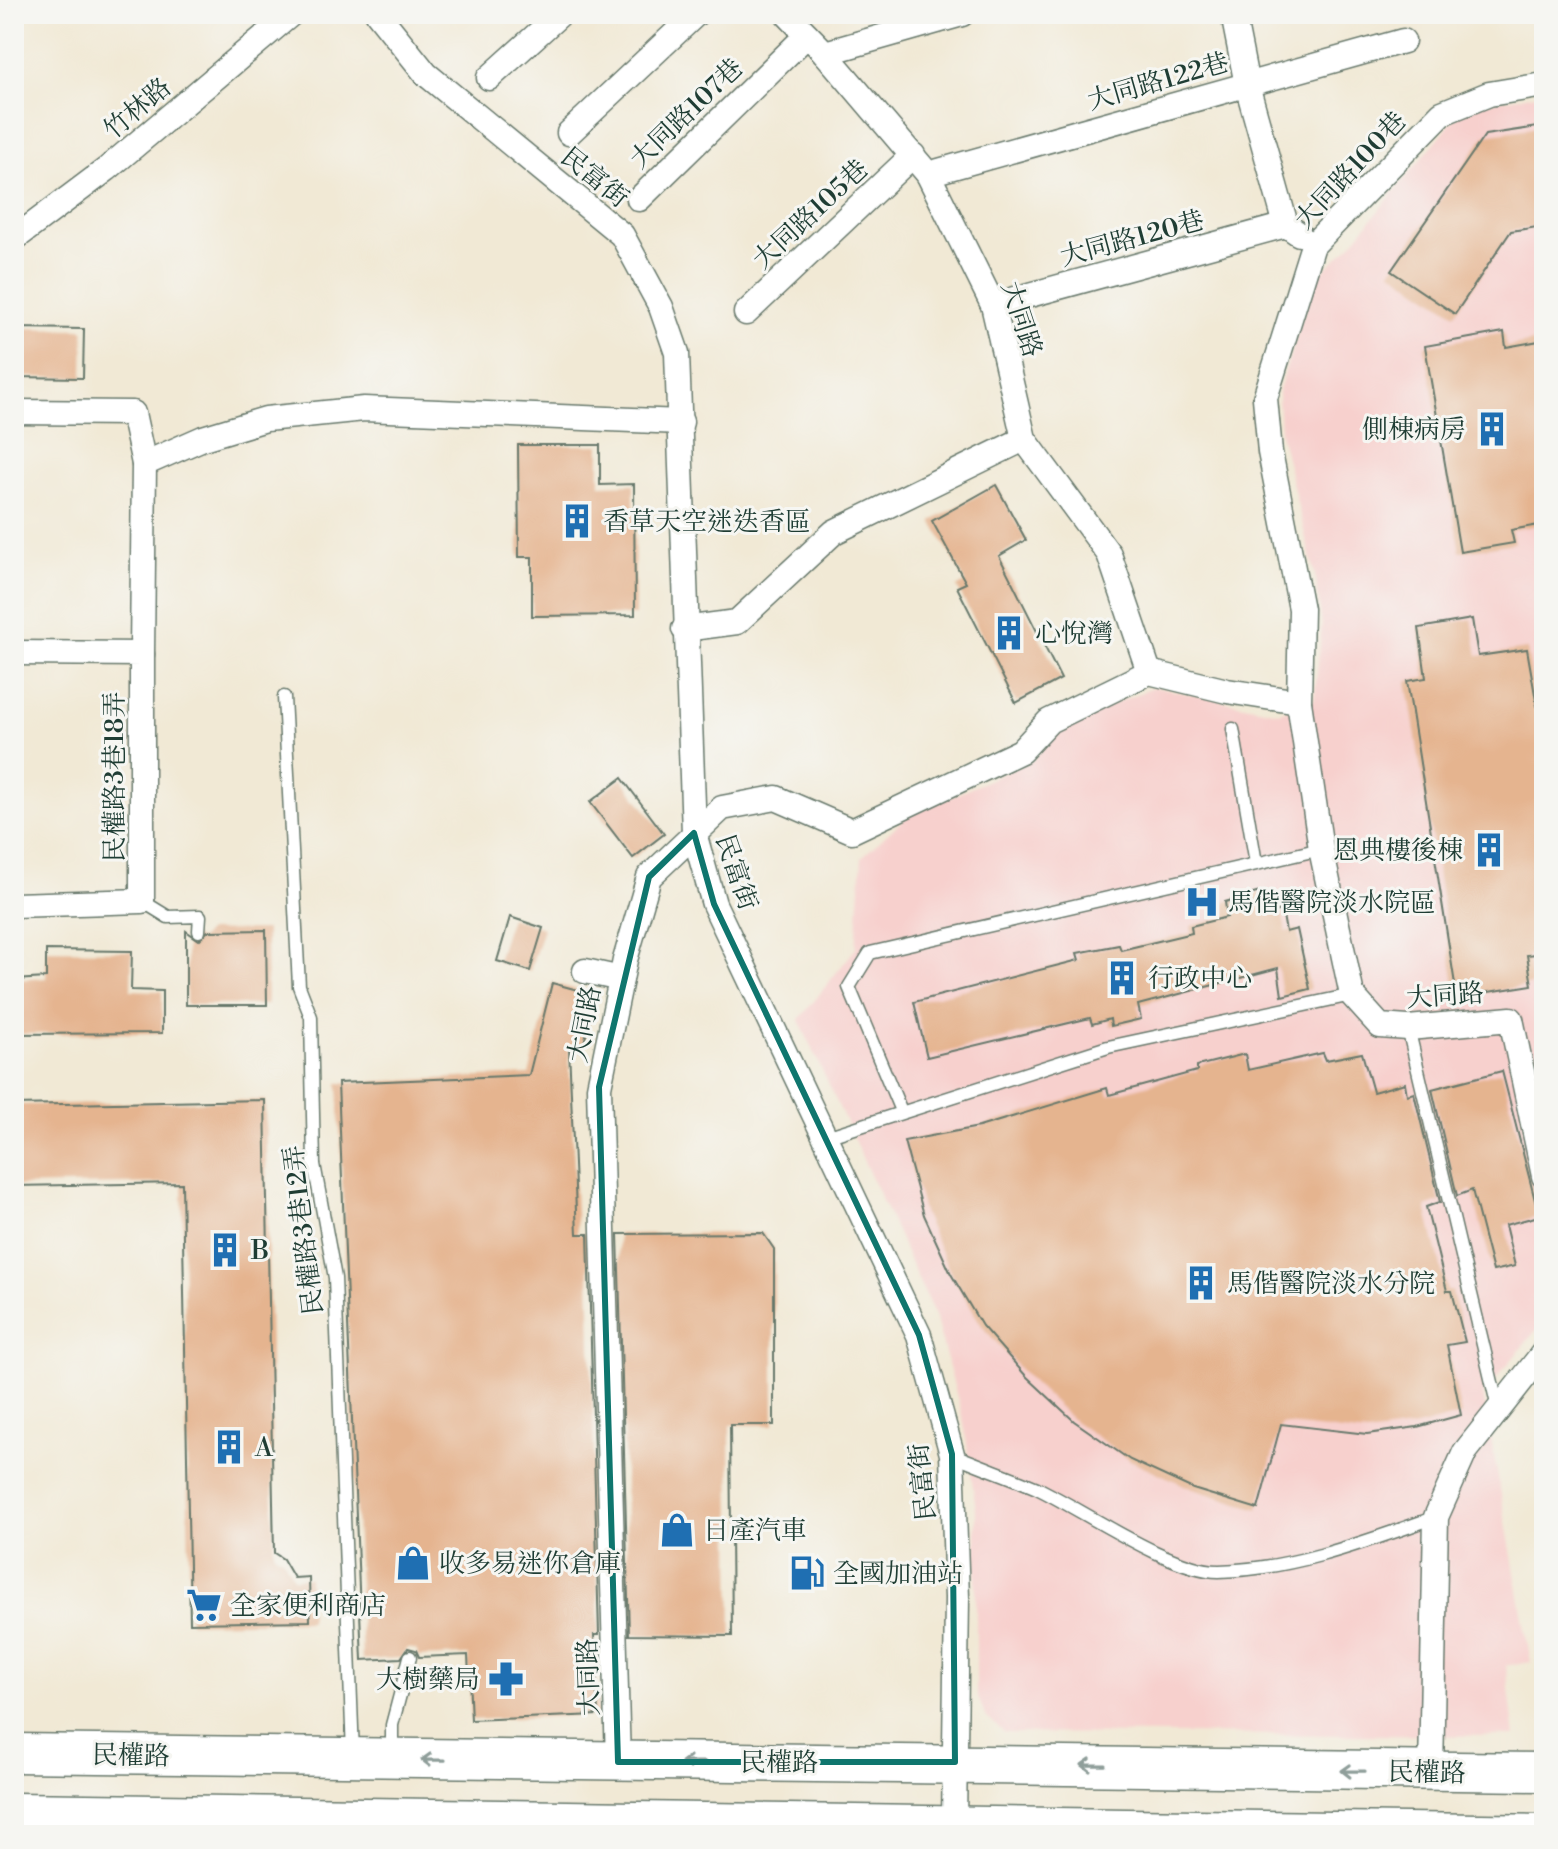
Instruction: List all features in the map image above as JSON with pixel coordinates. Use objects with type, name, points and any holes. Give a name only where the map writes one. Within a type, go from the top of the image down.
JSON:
[{"type":"main road","name":"民權路","points":[[14,1753],[618,1762],[955,1762],[1544,1772]]},
{"type":"main road","points":[[14,1812],[954,1823],[1544,1834]]},
{"type":"street","name":"竹林路","points":[[14,239],[107,169],[291,14]]},
{"type":"street","name":"民富街","points":[[378,14],[426,74],[622,235],[661,307],[677,353],[684,629],[694,833],[714,904],[919,1335],[952,1454],[957,1598],[954,1823]]},
{"type":"street","points":[[489,78],[560,14]]},
{"type":"street","points":[[569,133],[696,14]]},
{"type":"street","name":"大同路","points":[[618,1762],[599,1087],[621,979],[649,877],[722,808],[776,798],[852,831],[1021,751],[1049,721],[1149,672],[1109,554],[1024,439],[993,305],[920,165],[825,53],[787,14]]},
{"type":"street","points":[[825,53],[962,14]]},
{"type":"street","points":[[1233,14],[1247,85],[1286,225],[1313,245]]},
{"type":"street","name":"大同路107巷","points":[[639,199],[807,35]]},
{"type":"street","name":"大同路122巷","points":[[920,165],[1247,85],[1403,41]]},
{"type":"street","name":"大同路100巷","points":[[1299,702],[1301,609],[1270,452],[1265,398],[1313,245],[1442,113],[1489,94],[1544,85]]},
{"type":"street","name":"大同路105巷","points":[[746,313],[920,165]]},
{"type":"street","name":"大同路120巷","points":[[993,305],[1286,225]]},
{"type":"street","points":[[144,464],[203,438],[266,419],[364,409],[681,422]]},
{"type":"street","points":[[14,412],[133,413],[144,464],[142,654]]},
{"type":"street","points":[[684,629],[737,622],[834,532],[1024,439]]},
{"type":"street","name":"民權路3巷18弄","points":[[14,653],[142,654],[142,901],[14,905]]},
{"type":"street","points":[[1149,672],[1227,691],[1299,702],[1321,849],[1352,995]]},
{"type":"street","points":[[585,971],[621,979]]},
{"type":"street","name":"大同路","points":[[1352,995],[1380,1026],[1408,1028],[1511,1019],[1544,1176]]},
{"type":"street","points":[[1431,1772],[1436,1517],[1465,1452],[1544,1352]]},
{"type":"lane","name":"民權路3巷12弄","points":[[284,697],[299,986],[311,1017],[314,1164],[335,1278],[353,1759]]},
{"type":"lane","points":[[1233,729],[1256,863]]},
{"type":"lane","points":[[901,1111],[849,987],[870,953],[1321,849]]},
{"type":"lane","points":[[142,901],[168,917],[200,916],[199,931]]},
{"type":"lane","points":[[823,1138],[1108,1047],[1352,995]]},
{"type":"lane","points":[[1408,1028],[1498,1408]]},
{"type":"lane","points":[[952,1454],[1038,1489],[1159,1554],[1216,1571],[1286,1562],[1368,1540],[1436,1517]]},
{"type":"lane","points":[[392,1759],[392,1725],[410,1657]]},
{"type":"highlighted area","points":[[694,833],[714,904],[919,1335],[952,1454],[955,1762],[618,1762],[599,1087],[649,877]]},
{"type":"shaded area","name":"馬偕醫院淡水院區","points":[[1544,93],[1544,1321],[1483,1394],[1531,1662],[1506,1666],[1515,1736],[1005,1733],[985,1716],[976,1691],[976,1509],[964,1423],[935,1316],[799,1020],[856,948],[862,857],[906,817],[1033,760],[1061,726],[1154,687],[1279,712],[1314,700],[1322,625],[1316,580],[1280,433],[1278,393],[1315,278],[1347,249],[1456,117],[1481,103]]},
{"type":"building","points":[[1544,126],[1544,226],[1511,231],[1455,314],[1391,271],[1485,135]]},
{"type":"building","points":[[14,328],[84,329],[83,378],[14,377]]},
{"type":"building","name":"側棟病房","points":[[1504,332],[1506,347],[1539,341],[1544,367],[1544,490],[1539,491],[1544,524],[1511,530],[1514,543],[1460,552],[1425,346]]},
{"type":"building","name":"香草天空迷迭香區","points":[[518,445],[600,445],[600,485],[634,484],[635,615],[532,616],[532,557],[519,557]]},
{"type":"building","points":[[996,485],[1026,540],[999,556],[1061,679],[1016,703],[957,587],[966,583],[932,521]]},
{"type":"building","name":"恩典樓後棟","points":[[1472,619],[1478,656],[1527,649],[1544,746],[1544,953],[1527,955],[1532,985],[1457,997],[1407,681],[1426,678],[1419,628]]},
{"type":"building","points":[[622,778],[664,834],[633,858],[590,802]]},
{"type":"building","name":"行政中心","points":[[1260,892],[1264,914],[1282,910],[1286,932],[1297,929],[1310,989],[1282,996],[1278,968],[1138,1005],[1141,1019],[1111,1026],[1110,1019],[1092,1024],[1090,1018],[927,1057],[914,1002],[1079,960],[1077,953],[1119,945],[1121,950],[1192,933],[1191,926],[1227,917],[1225,902]]},
{"type":"building","points":[[510,917],[543,928],[530,971],[497,961]]},
{"type":"building","points":[[266,930],[267,1005],[186,1005],[186,931],[199,940],[208,931]]},
{"type":"building","points":[[46,950],[132,951],[131,990],[162,991],[162,1033],[14,1034],[14,980],[46,978]]},
{"type":"building","points":[[552,983],[596,995],[582,1051],[569,1048],[577,1234],[588,1234],[599,1635],[594,1635],[598,1715],[471,1720],[468,1655],[419,1657],[416,1650],[408,1648],[401,1658],[362,1660],[338,1083],[529,1075]]},
{"type":"building","name":"馬偕醫院淡水分院","points":[[1323,1053],[1326,1060],[1362,1053],[1373,1092],[1405,1083],[1407,1095],[1414,1093],[1440,1202],[1426,1207],[1447,1291],[1452,1291],[1465,1342],[1447,1345],[1461,1415],[1417,1427],[1367,1434],[1281,1424],[1258,1509],[1193,1489],[1130,1460],[1074,1421],[1026,1376],[982,1326],[951,1274],[924,1215],[904,1141],[979,1127],[1107,1088],[1109,1095],[1197,1071],[1197,1066],[1245,1054],[1248,1070]]},
{"type":"building","points":[[1502,1071],[1539,1216],[1505,1225],[1515,1266],[1493,1271],[1472,1190],[1457,1196],[1432,1089]]},
{"type":"building","points":[[265,1100],[274,1553],[283,1559],[294,1578],[309,1577],[310,1621],[190,1623],[182,1183],[14,1186],[14,1105]]},
{"type":"building","name":"日產汽車","points":[[763,1233],[774,1249],[774,1425],[730,1425],[732,1636],[629,1635],[618,1234]]},
{"type":"place","name":"側棟病房","points":[[1492,429]]},
{"type":"place","name":"香草天空迷迭香區","points":[[577,521]]},
{"type":"place","name":"心悅灣","points":[[1009,633]]},
{"type":"place","name":"恩典樓後棟","points":[[1489,850]]},
{"type":"place","name":"馬偕醫院淡水院區","points":[[1202,902]]},
{"type":"place","name":"行政中心","points":[[1122,978]]},
{"type":"place","name":"B","points":[[225,1250]]},
{"type":"place","name":"馬偕醫院淡水分院","points":[[1201,1283]]},
{"type":"place","name":"A","points":[[229,1447]]},
{"type":"place","name":"日產汽車","points":[[677,1530]]},
{"type":"place","name":"收多易迷你倉庫","points":[[413,1563]]},
{"type":"place","name":"全國加油站","points":[[807,1573]]},
{"type":"place","name":"全家便利商店","points":[[204,1605]]},
{"type":"place","name":"大樹藥局","points":[[506,1679]]}]
